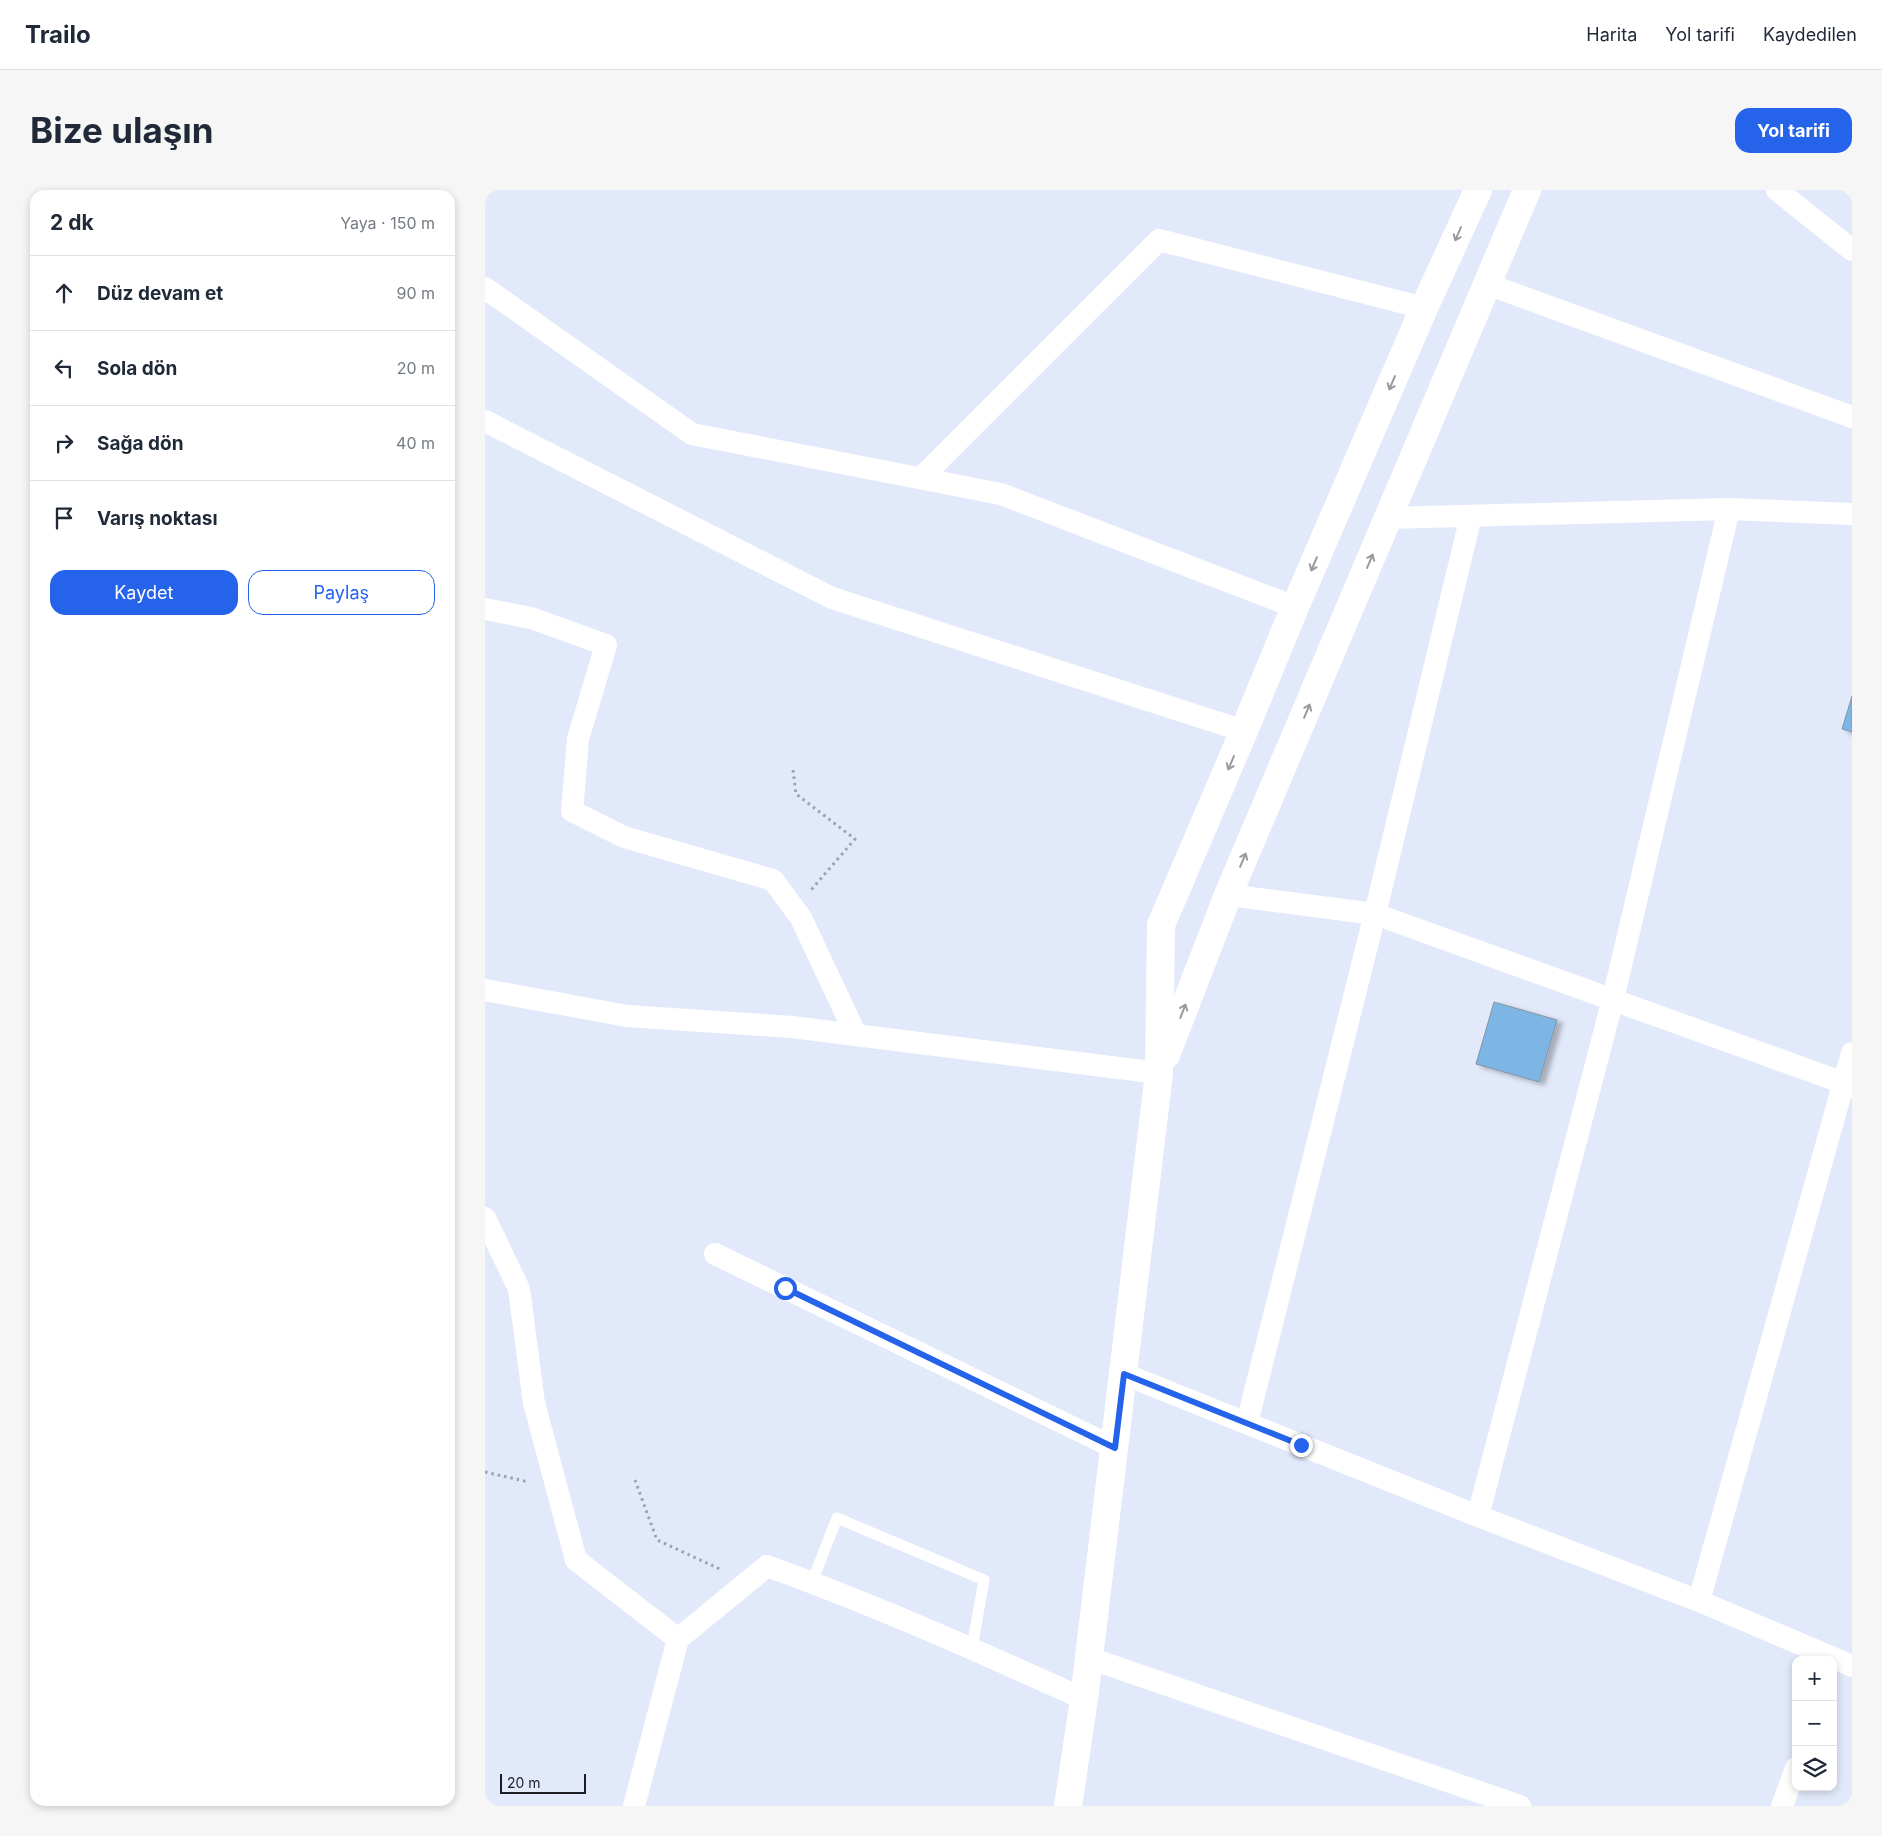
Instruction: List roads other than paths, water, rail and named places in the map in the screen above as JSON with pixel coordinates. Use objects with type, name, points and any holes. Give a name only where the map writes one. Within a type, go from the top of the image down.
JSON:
[{"type":"street","points":[[1068,1806],[1084,1699],[1159,1073],[1161,925],[1295,607],[1424,308],[1478,190]]},
{"type":"street","points":[[1159,1073],[1228,895],[1527,190]]},
{"type":"street","points":[[1785,193],[1852,250]]},
{"type":"street","points":[[921,478],[1159,240],[1424,308]]},
{"type":"street","points":[[1487,284],[1852,417]]},
{"type":"street","points":[[485,288],[692,434],[1001,494],[1295,607]]},
{"type":"street","points":[[485,420],[832,598],[1244,731]]},
{"type":"street","points":[[1388,518],[1729,509],[1852,514]]},
{"type":"street","points":[[1478,1516],[1613,999],[1729,509]]},
{"type":"street","points":[[1247,1423],[1375,914],[1471,516]]},
{"type":"street","points":[[485,609],[531,618],[606,645],[578,739],[572,811],[624,837],[773,880],[801,918],[855,1036]]},
{"type":"street","points":[[1228,895],[1375,914],[1848,1085]]},
{"type":"street","points":[[485,990],[627,1016],[792,1027],[1159,1073]]},
{"type":"street","points":[[1699,1601],[1848,1085],[1852,1053]]},
{"type":"street","points":[[485,1218],[519,1289],[534,1403],[576,1560],[678,1639]]},
{"type":"street","points":[[715,1254],[1115,1448]]},
{"type":"street","points":[[1124,1374],[1478,1516],[1699,1601],[1840,1662]]},
{"type":"street","points":[[634,1806],[678,1639],[767,1566],[812,1582],[972,1648],[1084,1699]]},
{"type":"street","points":[[1089,1658],[1520,1806]]},
{"type":"street","points":[[1782,1806],[1792,1779]]},
{"type":"lane","points":[[812,1582],[837,1518],[984,1580],[972,1648]]}]
